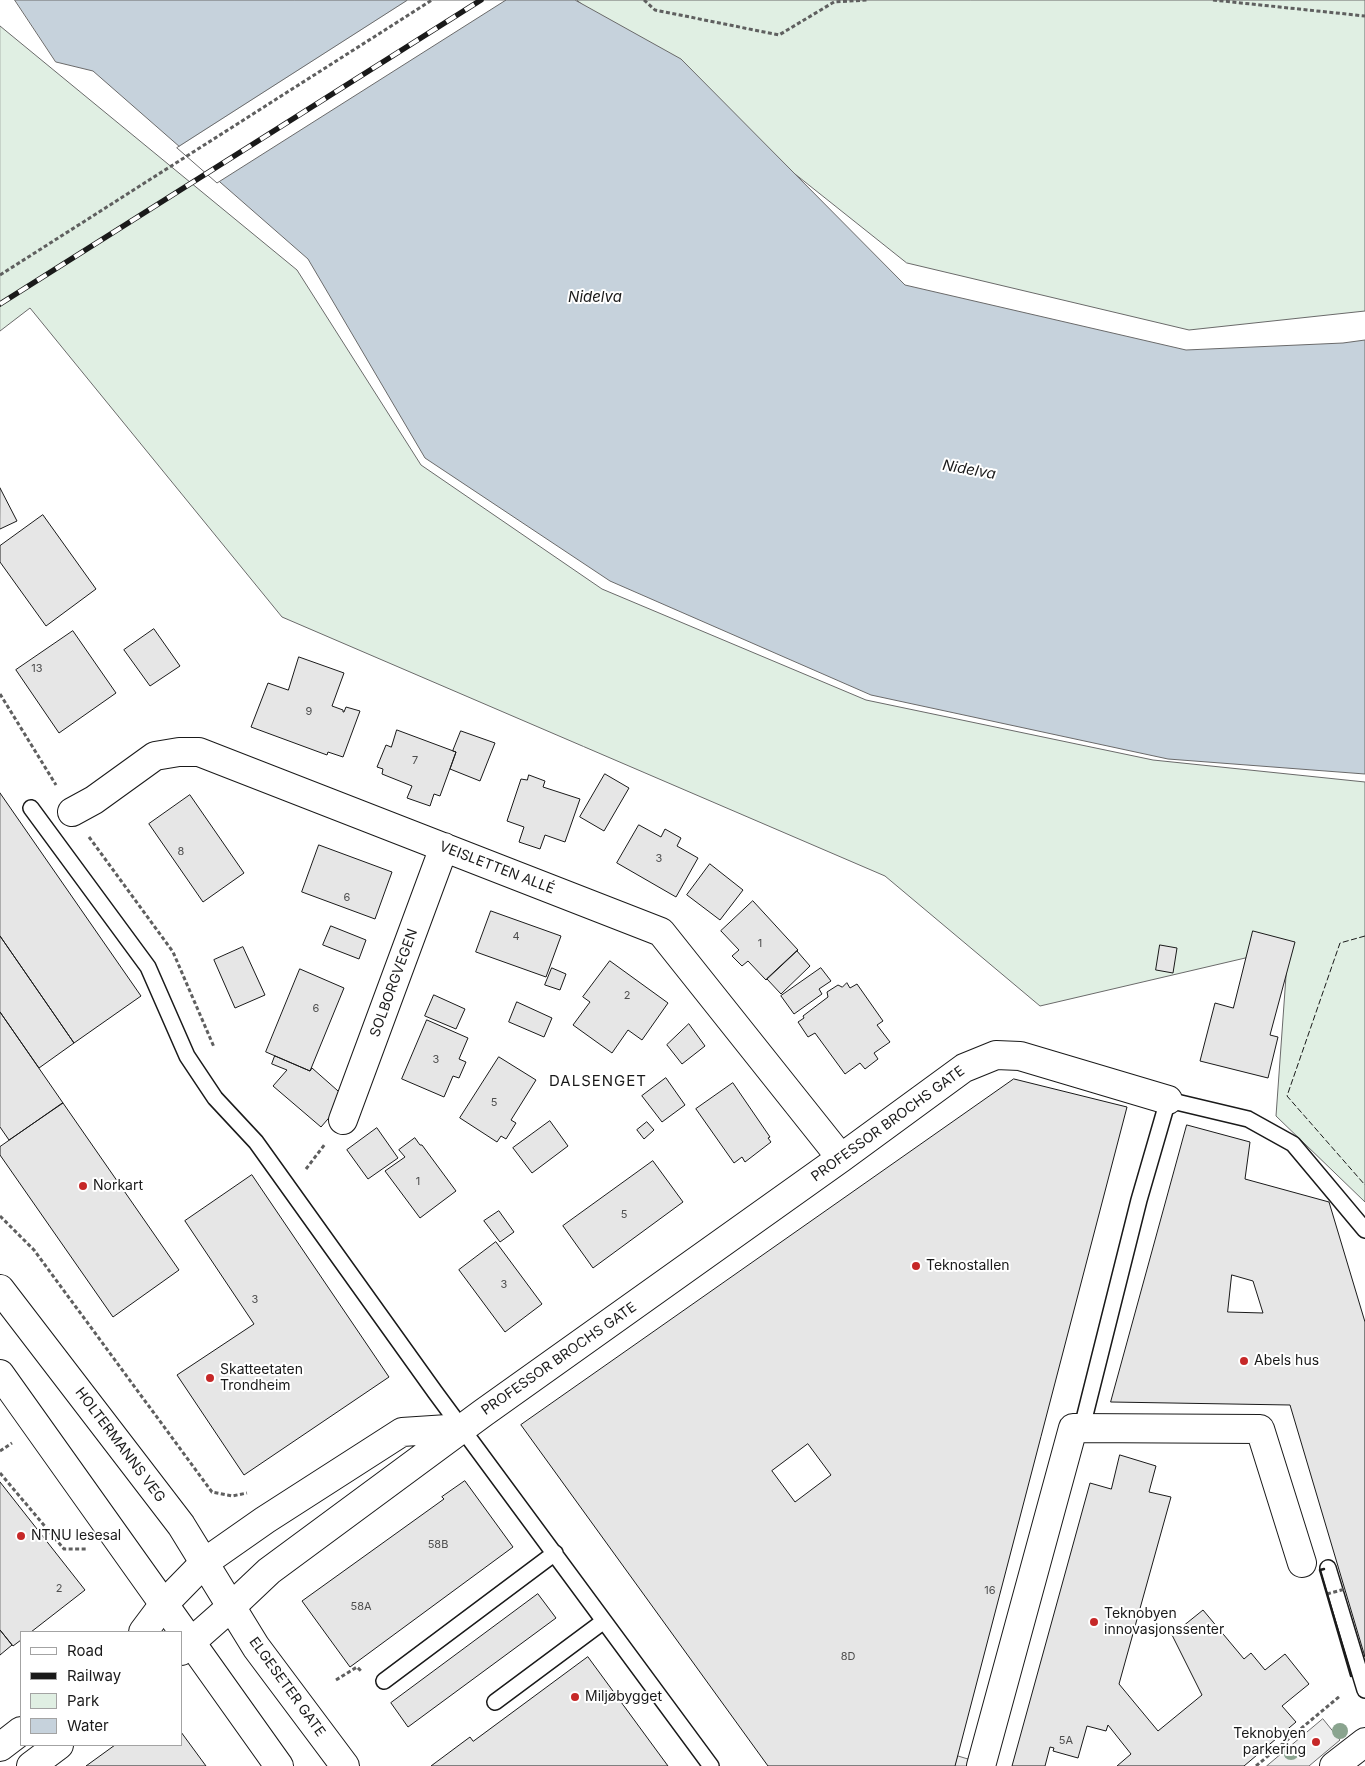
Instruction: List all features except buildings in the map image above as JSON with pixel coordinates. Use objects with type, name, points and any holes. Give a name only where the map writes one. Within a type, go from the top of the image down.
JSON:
[{"type":"street","name":"VEISLETTEN ALLÉ","points":[[72,812],[94,800],[155,756],[179,752],[199,752],[661,932],[841,1158]]},
{"type":"street","name":"SOLBORGVEGEN","points":[[343,1120],[444,847]]},
{"type":"street","name":"PROFESSOR BROCHS GATE","points":[[186,1647],[269,1571],[463,1428],[964,1068],[996,1055],[1020,1056],[1168,1100]]},
{"type":"street","name":"HOLTERMANNS VEG","points":[[0,1290],[181,1526],[232,1606]]},
{"type":"street","points":[[0,1374],[164,1604],[178,1631]]},
{"type":"street","points":[[144,1631],[164,1604],[205,1562],[265,1520],[402,1432],[463,1428]]},
{"type":"street","points":[[981,1766],[1073,1428],[1260,1429],[1315,1565]]},
{"type":"street","name":"ELGESETER GATE","points":[[232,1606],[256,1647],[345,1766]]},
{"type":"street","points":[[186,1647],[215,1676],[279,1766]]},
{"type":"street","points":[[0,1747],[20,1732]]},
{"type":"street","points":[[1334,1766],[1364,1745]]},
{"type":"street","points":[[31,1766],[58,1746]]},
{"type":"lane","points":[[31,808],[148,967],[187,1056],[215,1098],[256,1142],[711,1766]]},
{"type":"lane","points":[[1082,1427],[1139,1200],[1168,1100]]},
{"type":"lane","name":"PROFESSOR BROCHS GATE","points":[[1168,1100],[1248,1119],[1293,1144],[1365,1230]]},
{"type":"lane","points":[[384,1680],[554,1553]]},
{"type":"lane","points":[[1315,1565],[1364,1685]]},
{"type":"lane","points":[[495,1702],[604,1621]]},
{"type":"path","points":[[0,274],[432,0]]},
{"type":"path","points":[[644,0],[655,10],[780,35],[834,2],[868,0]]},
{"type":"path","points":[[1213,0],[1365,16]]},
{"type":"path","points":[[0,694],[72,812],[173,952],[215,1048]]},
{"type":"path","points":[[300,1162],[312,1176]]},
{"type":"path","points":[[0,1216],[34,1250],[212,1492],[232,1496],[251,1492]]},
{"type":"path","points":[[0,1451],[14,1442]]},
{"type":"path","points":[[0,1473],[64,1549],[94,1549]]},
{"type":"path","points":[[1327,1594],[1345,1589]]},
{"type":"path","points":[[1256,1766],[1345,1693],[1364,1685]]},
{"type":"green space","points":[[577,0],[1365,0],[1365,311],[1189,330],[907,263]]},
{"type":"green space","points":[[0,26],[297,270],[421,465],[602,589],[866,700],[1153,760],[1365,782],[1365,1202],[1276,1116],[1288,948],[1040,1006],[885,876],[282,617],[30,308],[0,331]]},
{"type":"shaded area","name":"Teknobyen parkering","points":[[1323,1719],[1340,1740],[1309,1766],[1267,1766]]},
{"type":"shaded area","points":[[958,1756],[991,1766],[955,1766]]},
{"type":"water","name":"Nidelva","points":[[15,0],[575,0],[681,59],[905,285],[1186,350],[1343,343],[1365,340],[1365,774],[1168,759],[871,695],[610,581],[425,458],[308,259],[93,71],[56,62]]},
{"type":"pier","points":[[408,0],[506,0],[217,183],[177,148]]},
{"type":"railway","points":[[0,304],[481,0]]},
{"type":"fence","points":[[1365,936],[1340,943],[1287,1096],[1365,1185]]},
{"type":"wall","points":[[1324,1569],[1320,1570],[1351,1676]]},
{"type":"place","name":"Norkart","points":[[83,1186]]},
{"type":"place","name":"Teknostallen","points":[[916,1266]]},
{"type":"place","name":"Abels hus","points":[[1244,1361]]},
{"type":"place","name":"Skatteetaten Trondheim","points":[[210,1378]]},
{"type":"place","name":"NTNU lesesal","points":[[21,1536]]},
{"type":"place","name":"Teknobyen innovasjonssenter","points":[[1094,1622]]},
{"type":"place","name":"Miljøbygget","points":[[575,1697]]},
{"type":"place","name":"Teknobyen parkering","points":[[1316,1742]]},
{"type":"district","name":"DALSENGET","points":[[598,1081]]}]
